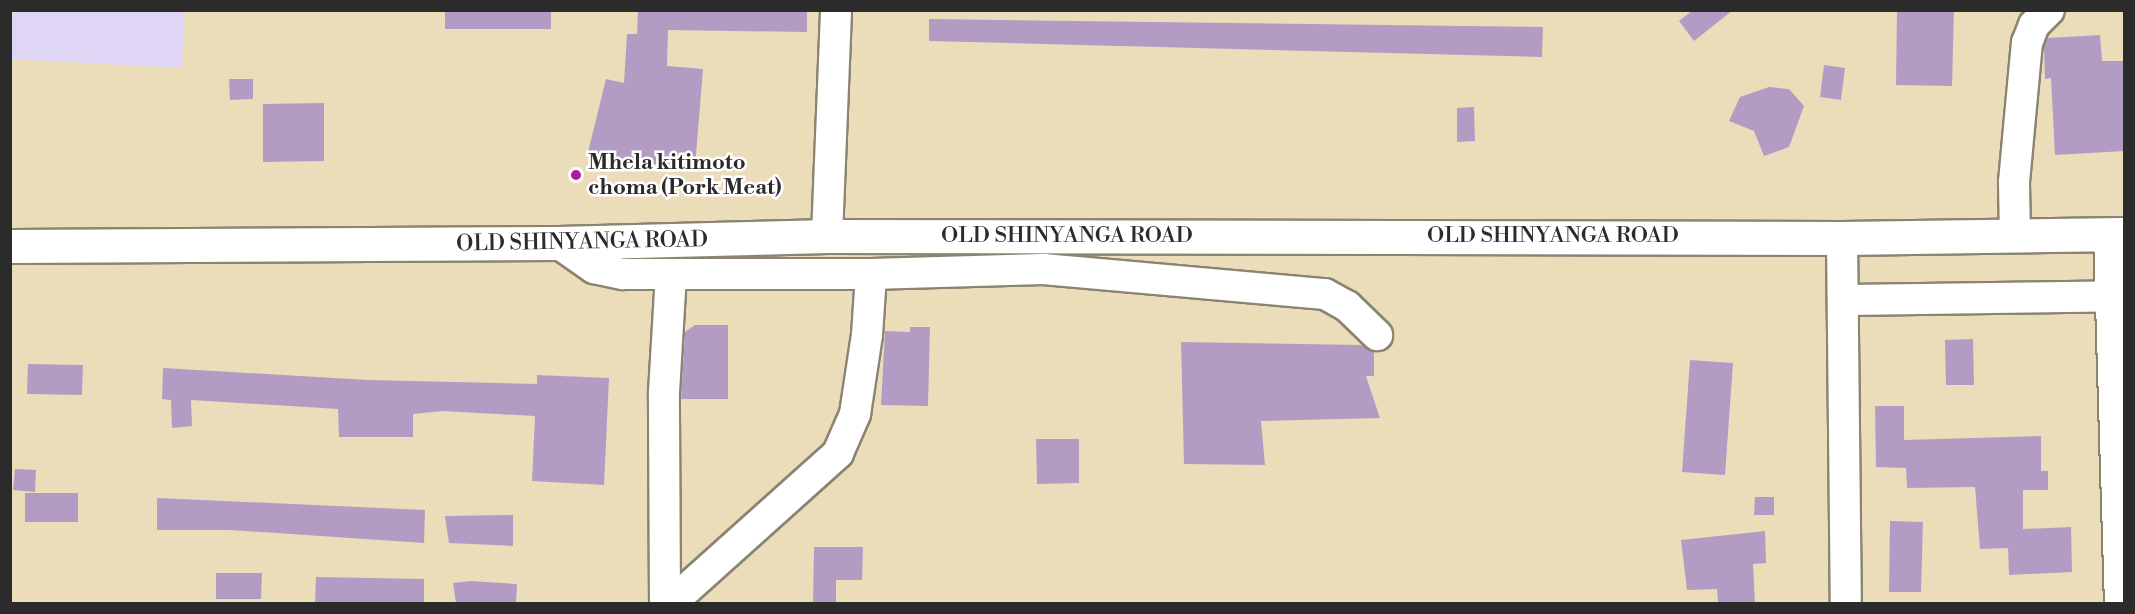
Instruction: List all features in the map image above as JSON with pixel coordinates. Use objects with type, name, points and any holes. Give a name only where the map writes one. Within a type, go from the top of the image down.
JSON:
[{"type":"main road","name":"OLD SHINYANGA ROAD","points":[[10,246],[558,243],[827,236],[1842,238],[2116,234]]},
{"type":"street","points":[[827,236],[836,10]]},
{"type":"street","points":[[2015,236],[2014,182],[2025,52],[2034,25],[2049,10]]},
{"type":"street","points":[[2116,234],[2120,603]]},
{"type":"street","points":[[1842,238],[1846,603]]},
{"type":"street","points":[[558,243],[594,268],[623,274],[870,274],[1043,269],[1325,294],[1347,306],[1377,335]]},
{"type":"street","points":[[665,603],[663,415],[671,274]]},
{"type":"street","points":[[670,603],[838,453],[855,414],[867,335],[870,274]]},
{"type":"street","points":[[1844,300],[2118,296]]},
{"type":"shaded area","points":[[10,11],[185,11],[182,68],[11,59]]},
{"type":"building","points":[[445,10],[551,10],[551,29],[445,29]]},
{"type":"building","points":[[638,10],[807,10],[807,32],[668,30],[667,66],[703,69],[695,167],[639,163],[588,152],[606,79],[624,83],[627,34],[637,34]]},
{"type":"building","points":[[1693,10],[1733,10],[1694,41],[1679,21]]},
{"type":"building","points":[[1897,10],[1954,10],[1952,86],[1896,85]]},
{"type":"building","points":[[929,19],[1543,27],[1542,57],[929,41]]},
{"type":"building","points":[[2100,35],[2102,61],[2124,61],[2124,151],[2055,155],[2051,78],[2045,79],[2044,47],[2047,38]]},
{"type":"building","points":[[1824,65],[1845,68],[1841,100],[1820,97]]},
{"type":"building","points":[[229,79],[253,79],[253,99],[230,100]]},
{"type":"building","points":[[1769,87],[1789,89],[1804,106],[1789,147],[1764,156],[1754,131],[1729,121],[1740,97]]},
{"type":"building","points":[[324,103],[324,161],[263,162],[263,104]]},
{"type":"building","points":[[1474,107],[1475,141],[1457,142],[1457,108]]},
{"type":"building","points":[[695,325],[728,325],[728,399],[681,399],[685,332]]},
{"type":"building","points":[[910,327],[930,327],[928,406],[881,405],[885,331],[910,332]]},
{"type":"building","points":[[1973,339],[1974,385],[1946,385],[1945,340]]},
{"type":"building","points":[[1181,342],[1362,345],[1374,352],[1374,376],[1366,376],[1380,418],[1261,421],[1265,465],[1184,464]]},
{"type":"building","points":[[1690,360],[1733,363],[1725,475],[1682,472]]},
{"type":"building","points":[[28,364],[83,365],[82,395],[27,394]]},
{"type":"building","points":[[163,368],[368,380],[537,384],[537,375],[609,378],[604,485],[532,481],[535,416],[443,411],[413,414],[413,437],[339,437],[338,409],[191,400],[192,426],[172,428],[171,400],[162,399]]},
{"type":"building","points":[[1875,406],[1904,406],[1904,440],[2041,436],[2041,471],[2048,471],[2048,490],[2023,490],[2023,529],[2071,527],[2072,572],[2009,575],[2008,548],[1980,549],[1975,487],[1907,488],[1906,468],[1876,467]]},
{"type":"building","points":[[1036,439],[1079,439],[1079,483],[1037,484]]},
{"type":"building","points":[[15,469],[36,470],[35,492],[13,490]]},
{"type":"building","points":[[25,493],[78,493],[78,522],[25,522]]},
{"type":"building","points":[[1755,497],[1774,497],[1774,515],[1754,515]]},
{"type":"building","points":[[157,498],[425,510],[424,543],[230,530],[157,530]]},
{"type":"building","points":[[513,515],[513,546],[449,543],[445,516]]},
{"type":"building","points":[[1890,521],[1923,522],[1921,592],[1889,592]]},
{"type":"building","points":[[1765,531],[1766,563],[1753,564],[1755,603],[1718,603],[1717,589],[1687,590],[1681,540]]},
{"type":"building","points":[[814,547],[863,547],[862,580],[836,580],[836,603],[813,603]]},
{"type":"building","points":[[216,573],[262,573],[261,599],[216,599]]},
{"type":"building","points":[[316,577],[424,579],[424,603],[315,603]]},
{"type":"building","points":[[471,581],[517,584],[516,603],[456,603],[453,583]]},
{"type":"place","name":"Mhela kitimoto choma (Pork Meat)","points":[[576,175]]}]
